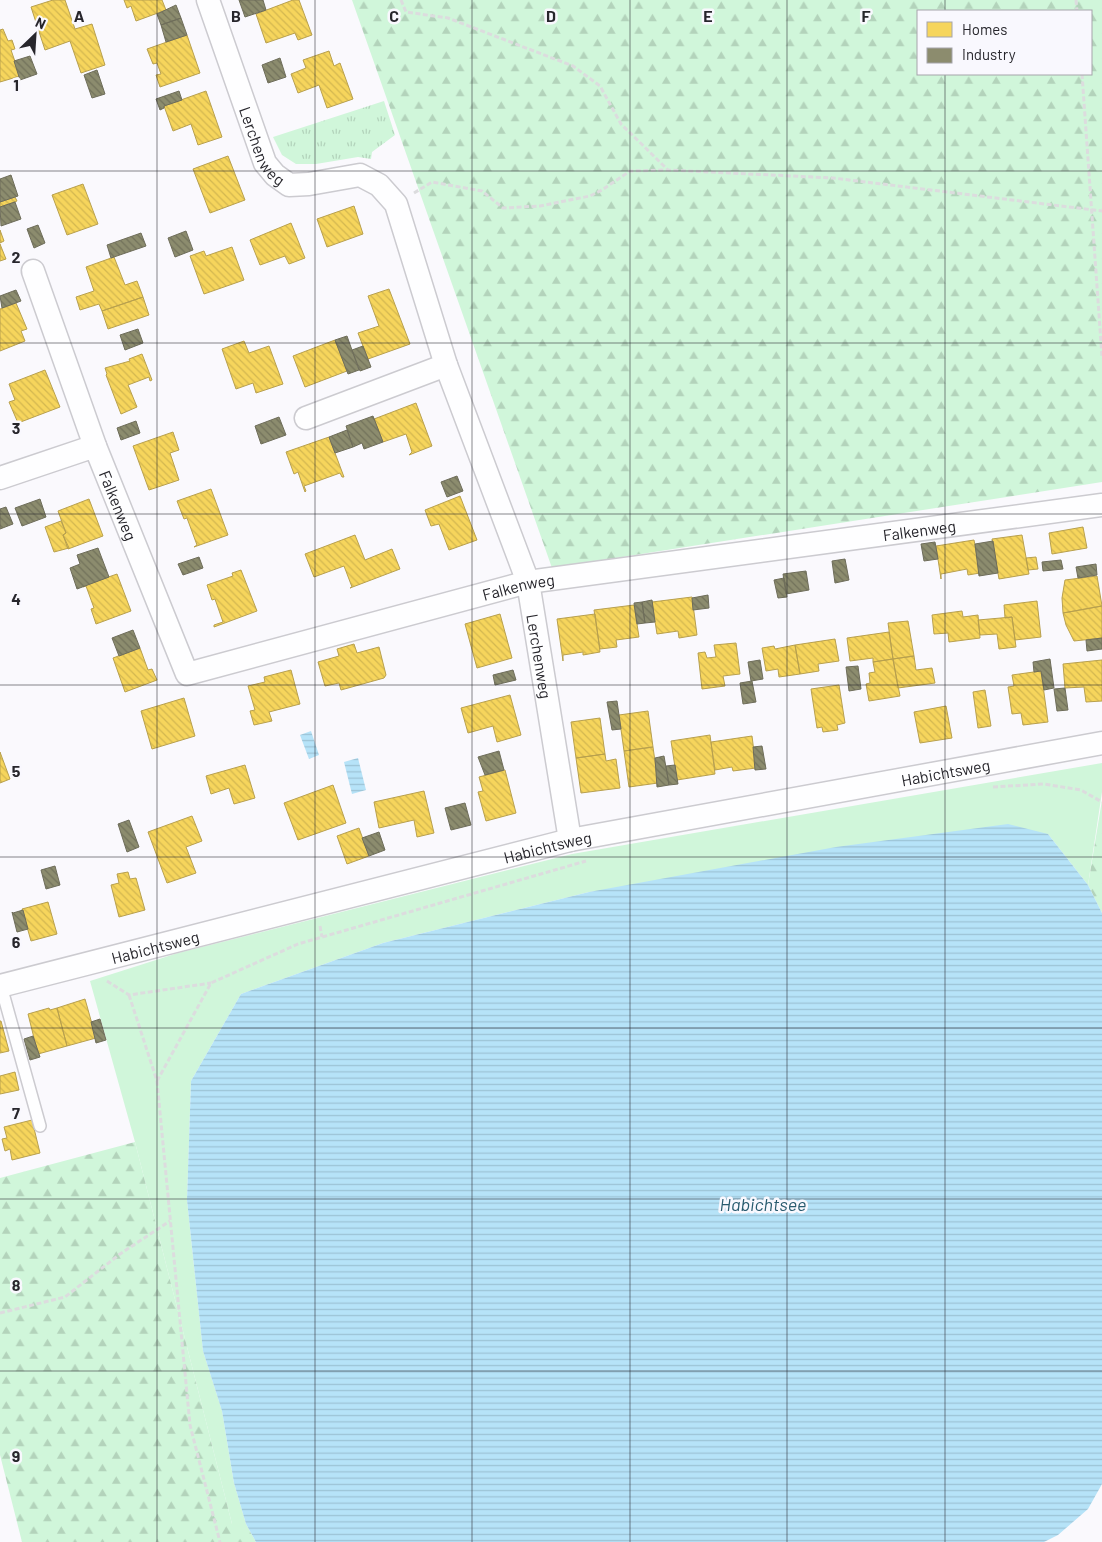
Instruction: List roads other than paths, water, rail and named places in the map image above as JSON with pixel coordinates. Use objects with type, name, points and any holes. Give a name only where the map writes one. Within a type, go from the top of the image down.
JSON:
[{"type":"street","name":"Lerchenweg","points":[[208,0],[265,163],[276,175],[289,185],[309,184],[360,175],[379,185],[396,204],[446,366],[528,582],[570,840]]},
{"type":"street","name":"Falkenweg","points":[[33,270],[94,446],[187,674],[528,582],[1102,505]]},
{"type":"street","points":[[306,418],[446,366]]},
{"type":"street","points":[[0,478],[94,446]]},
{"type":"street","name":"Habichtsweg","points":[[0,984],[570,840],[1102,743]]},
{"type":"lane","points":[[0,984],[40,1126]]},
{"type":"water","points":[[311,731],[319,755],[309,759],[300,735]]},
{"type":"water","points":[[358,758],[366,790],[352,794],[344,762]]},
{"type":"water","name":"Habichtsee","points":[[1008,824],[1048,834],[1088,885],[1102,913],[1102,1484],[1088,1509],[1058,1535],[1044,1542],[256,1542],[246,1524],[234,1483],[222,1411],[203,1351],[187,1200],[191,1081],[241,994],[383,943],[589,892],[836,847]]}]
